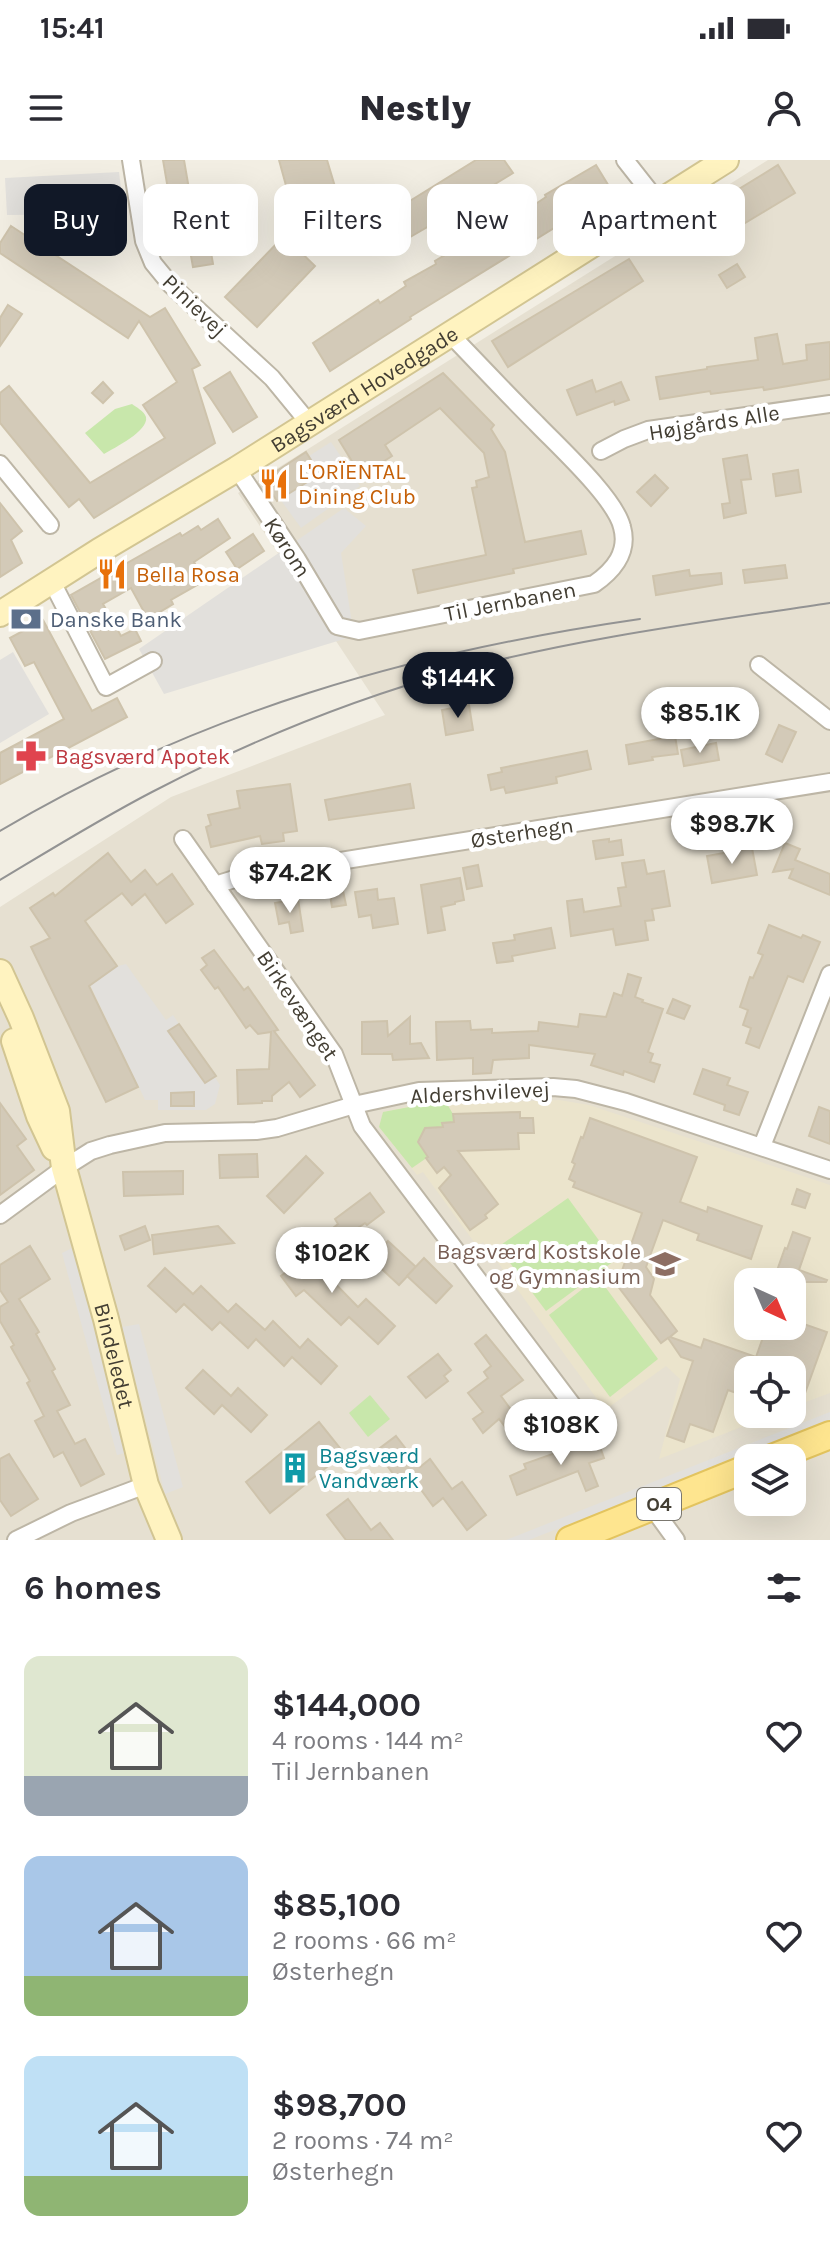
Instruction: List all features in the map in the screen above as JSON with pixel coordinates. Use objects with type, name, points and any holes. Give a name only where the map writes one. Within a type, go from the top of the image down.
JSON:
[{"type":"main road","points":[[806,1445],[830,1435]]},
{"type":"main road","name":"O4","points":[[570,1540],[734,1474]]},
{"type":"street","name":"Pinievej","points":[[131,160],[144,241],[153,263],[171,285],[272,378],[309,423]]},
{"type":"street","points":[[625,160],[644,184]]},
{"type":"street","name":"Bagsværd Hovedgade","points":[[687,184],[726,160]]},
{"type":"street","name":"Bagsværd Hovedgade","points":[[0,614],[237,469],[572,256]]},
{"type":"street","name":"Til Jernbanen","points":[[337,626],[359,631],[594,584],[608,574],[619,559],[624,545],[623,528],[615,509],[449,333]]},
{"type":"street","name":"Højgårds Alle","points":[[601,451],[648,430],[830,404]]},
{"type":"street","points":[[0,464],[50,525]]},
{"type":"street","name":"Kørom","points":[[237,469],[337,626]]},
{"type":"street","points":[[52,582],[106,687],[153,661]]},
{"type":"street","points":[[759,665],[830,721]]},
{"type":"street","name":"Østerhegn","points":[[215,885],[241,877],[830,782]]},
{"type":"street","name":"Birkevænget","points":[[183,839],[334,1054],[362,1126],[574,1407]]},
{"type":"street","name":"Bindeledet","points":[[0,972],[57,1111],[64,1168],[106,1319],[146,1485],[169,1540]]},
{"type":"street","points":[[762,1146],[830,974]]},
{"type":"street","name":"Bindeledet","points":[[0,1007],[39,1116],[64,1168]]},
{"type":"street","name":"Aldershvilevej","points":[[0,1215],[91,1151],[165,1133],[277,1128],[354,1105],[419,1091],[576,1089],[626,1102],[830,1170]]},
{"type":"street","points":[[16,1540],[71,1513],[146,1485]]},
{"type":"street","points":[[652,1507],[676,1540]]},
{"type":"shaded area","points":[[768,160],[830,160],[830,1540],[0,1540],[0,907],[171,797],[385,715],[238,493],[615,256],[745,256],[745,184],[730,184]]},
{"type":"shaded area","points":[[119,172],[120,184],[24,184],[24,215],[7,215],[5,178]]},
{"type":"shaded area","points":[[331,442],[348,467],[343,470],[349,480],[354,477],[360,486],[301,528],[280,499],[319,474],[309,456]]},
{"type":"shaded area","points":[[344,508],[366,526],[341,553],[354,636],[164,694],[139,649]]},
{"type":"shaded area","points":[[13,652],[49,714],[0,743],[0,660]]},
{"type":"shaded area","points":[[65,932],[114,967],[126,964],[166,1020],[173,1015],[220,1085],[215,1104],[206,1110],[158,1110],[158,1100],[145,1100]]},
{"type":"shaded area","name":"Bagsværd Kostskole og Gymnasium","points":[[559,1100],[589,1105],[830,1185],[830,1393],[806,1402],[806,1356],[734,1356],[734,1428],[739,1428],[659,1459],[680,1379],[666,1366],[605,1410],[483,1242],[477,1246],[423,1172],[417,1175],[379,1127],[383,1112],[410,1106]]},
{"type":"shaded area","points":[[76,1246],[129,1452],[117,1455],[62,1253]]},
{"type":"shaded area","points":[[139,1324],[183,1487],[165,1494],[122,1327]]},
{"type":"shaded area","points":[[830,1412],[830,1421],[772,1444],[749,1444],[790,1428],[806,1428],[806,1421]]},
{"type":"shaded area","points":[[734,1450],[734,1459],[529,1540],[506,1540]]},
{"type":"green space","points":[[132,404],[146,417],[142,428],[104,454],[85,433],[115,409]]},
{"type":"green space","points":[[425,1104],[447,1104],[454,1122],[443,1123],[443,1127],[425,1128],[418,1142],[428,1157],[412,1168],[379,1127],[383,1112]]},
{"type":"green space","points":[[568,1198],[614,1261],[546,1311],[498,1247]]},
{"type":"green space","points":[[598,1277],[658,1359],[610,1397],[549,1315]]},
{"type":"green space","points":[[370,1395],[390,1419],[368,1437],[349,1413]]},
{"type":"building","points":[[163,160],[184,160],[188,184],[167,184]]},
{"type":"building","points":[[279,160],[327,160],[334,184],[286,184]]},
{"type":"building","points":[[476,160],[504,160],[513,173],[495,184],[437,184]]},
{"type":"building","points":[[596,165],[608,184],[564,184]]},
{"type":"building","points":[[778,165],[795,193],[745,223],[745,185]]},
{"type":"building","points":[[427,190],[427,227],[411,237],[411,200]]},
{"type":"building","points":[[553,190],[553,229],[537,239],[537,203]]},
{"type":"building","points":[[11,226],[24,235],[24,256],[57,256],[150,317],[165,308],[200,365],[192,369],[215,443],[94,518],[79,499],[69,507],[0,423],[0,393],[9,386],[90,483],[165,438],[143,405],[177,382],[139,321],[128,338],[0,253],[0,243]]},
{"type":"building","points":[[274,246],[274,256],[305,256],[315,266],[257,327],[225,297]]},
{"type":"building","points":[[191,256],[212,256],[213,264],[193,267]]},
{"type":"building","points":[[443,256],[509,256],[330,371],[313,343],[378,300],[380,303],[406,286],[404,282],[436,264],[435,261]]},
{"type":"building","points":[[629,259],[643,281],[508,367],[492,341]]},
{"type":"building","points":[[737,264],[745,277],[727,288],[719,275]]},
{"type":"building","points":[[8,305],[22,314],[0,346],[0,318]]},
{"type":"building","points":[[777,334],[783,364],[807,360],[806,345],[830,342],[830,379],[764,390],[763,387],[711,394],[710,391],[660,399],[656,377],[758,360],[755,338]]},
{"type":"building","points":[[230,372],[257,417],[233,432],[204,388]]},
{"type":"building","points":[[443,373],[494,425],[491,429],[505,452],[525,542],[581,531],[586,554],[418,593],[413,570],[486,555],[472,488],[477,487],[476,481],[489,477],[484,453],[440,408],[385,445],[392,456],[356,479],[348,466],[353,463],[339,440]]},
{"type":"building","points":[[592,380],[596,392],[621,382],[629,400],[615,405],[614,401],[577,415],[567,390]]},
{"type":"building","points":[[103,382],[113,393],[103,403],[92,393]]},
{"type":"building","points":[[306,452],[320,474],[277,501],[263,480]]},
{"type":"building","points":[[747,455],[751,479],[741,480],[746,513],[724,518],[722,504],[730,503],[723,459]]},
{"type":"building","points":[[798,470],[801,492],[776,496],[773,474]]},
{"type":"building","points":[[655,475],[668,488],[651,506],[637,492]]},
{"type":"building","points":[[0,503],[22,531],[11,540],[22,563],[0,577]]},
{"type":"building","points":[[218,519],[230,538],[194,562],[204,581],[171,600],[173,604],[148,619],[131,588],[103,604],[121,636],[135,629],[141,641],[105,659],[71,595],[180,533],[182,536],[198,526],[201,530]]},
{"type":"building","points":[[253,534],[264,551],[237,569],[226,552]]},
{"type":"building","points":[[785,565],[787,578],[745,583],[743,570]]},
{"type":"building","points":[[689,570],[690,576],[721,573],[722,584],[656,595],[653,576]]},
{"type":"building","points":[[43,620],[92,711],[117,698],[127,717],[0,784],[0,753],[64,719],[34,662],[25,666],[10,638]]},
{"type":"building","points":[[469,705],[473,730],[446,735],[442,710]]},
{"type":"building","points":[[779,725],[796,732],[782,762],[766,754]]},
{"type":"building","points":[[675,736],[678,754],[629,764],[626,745]]},
{"type":"building","points":[[716,743],[719,760],[684,766],[681,750]]},
{"type":"building","points":[[587,751],[591,769],[556,777],[557,783],[506,793],[504,787],[491,790],[488,775],[502,772],[501,768]]},
{"type":"building","points":[[290,784],[297,831],[283,833],[284,841],[262,844],[260,836],[211,847],[206,827],[211,825],[208,815],[240,808],[237,791]]},
{"type":"building","points":[[410,784],[414,808],[329,820],[325,800]]},
{"type":"building","points":[[609,839],[609,842],[621,840],[623,855],[596,859],[593,841]]},
{"type":"building","points":[[785,843],[800,849],[795,860],[830,874],[830,895],[789,878],[793,869],[773,872]]},
{"type":"building","points":[[752,848],[757,875],[712,883],[707,856]]},
{"type":"building","points":[[108,853],[131,882],[145,870],[157,885],[172,874],[193,904],[166,923],[145,894],[132,905],[122,893],[85,921],[117,966],[89,986],[138,1087],[106,1102],[31,947],[50,938],[30,908],[53,893],[55,896]]},
{"type":"building","points":[[644,860],[647,874],[664,871],[670,906],[652,909],[654,920],[645,921],[648,940],[616,945],[613,929],[571,936],[567,901],[582,899],[584,912],[621,906],[618,888],[626,887],[622,863]]},
{"type":"building","points":[[478,865],[482,886],[467,889],[463,868]]},
{"type":"building","points":[[460,878],[464,900],[441,907],[445,930],[428,933],[421,885]]},
{"type":"building","points":[[342,886],[346,905],[332,907],[329,889]]},
{"type":"building","points":[[377,889],[378,900],[394,898],[398,924],[373,928],[371,915],[359,917],[355,892]]},
{"type":"building","points":[[298,899],[303,931],[291,933],[289,922],[279,924],[275,903]]},
{"type":"building","points":[[769,925],[820,942],[803,982],[788,976],[759,1048],[746,1043],[751,1028],[743,1025],[748,1010],[740,1007],[750,977],[753,978],[763,955],[758,953]]},
{"type":"building","points":[[551,928],[555,948],[512,956],[513,961],[497,963],[493,943],[515,940],[514,935]]},
{"type":"building","points":[[214,950],[244,990],[248,987],[278,1030],[274,1031],[315,1085],[300,1097],[289,1082],[272,1096],[272,1101],[238,1104],[237,1070],[269,1069],[271,1032],[258,1034],[250,1025],[246,1028],[218,987],[215,989],[201,970],[207,965],[202,958]]},
{"type":"building","points":[[628,974],[641,978],[635,997],[663,1009],[648,1052],[653,1054],[650,1062],[660,1065],[654,1082],[624,1071],[623,1075],[591,1065],[595,1054],[529,1045],[529,1058],[493,1060],[491,1073],[473,1074],[473,1058],[437,1060],[436,1022],[470,1021],[471,1030],[492,1029],[492,1033],[538,1031],[539,1022],[578,1027],[580,1014],[606,1017],[614,993],[622,996]]},
{"type":"building","points":[[673,999],[690,1006],[684,1019],[667,1013]]},
{"type":"building","points":[[410,1017],[410,1044],[421,1043],[429,1058],[393,1060],[392,1054],[362,1054],[362,1022],[387,1021],[388,1036]]},
{"type":"building","points":[[179,1024],[216,1076],[205,1083],[168,1031]]},
{"type":"building","points":[[703,1069],[730,1078],[727,1085],[748,1092],[739,1115],[724,1110],[725,1105],[694,1094]]},
{"type":"building","points":[[194,1092],[194,1106],[171,1106],[171,1093]]},
{"type":"building","points":[[0,1103],[26,1139],[17,1146],[34,1170],[0,1195]]},
{"type":"building","points":[[819,1107],[830,1111],[830,1144],[809,1136]]},
{"type":"building","points":[[520,1112],[520,1118],[533,1118],[534,1133],[518,1133],[519,1149],[458,1151],[498,1204],[485,1215],[487,1218],[470,1230],[439,1188],[451,1175],[444,1167],[437,1173],[418,1142],[425,1128],[443,1127],[442,1123],[454,1122],[453,1114]]},
{"type":"building","points":[[590,1118],[697,1157],[680,1202],[707,1212],[708,1207],[762,1226],[751,1259],[697,1240],[699,1234],[663,1220],[646,1267],[654,1279],[650,1295],[677,1331],[670,1337],[701,1348],[704,1339],[753,1356],[734,1356],[734,1392],[728,1390],[713,1432],[690,1424],[684,1442],[667,1436],[693,1361],[681,1357],[668,1338],[661,1343],[617,1285],[642,1213],[573,1187],[575,1182],[569,1179],[575,1164],[572,1162]]},
{"type":"building","points":[[257,1154],[258,1177],[220,1178],[219,1155]]},
{"type":"building","points":[[306,1156],[323,1173],[284,1213],[267,1196]]},
{"type":"building","points":[[183,1171],[183,1194],[124,1196],[123,1172]]},
{"type":"building","points":[[797,1189],[810,1194],[805,1208],[792,1204]]},
{"type":"building","points":[[370,1193],[384,1212],[332,1246],[324,1235],[338,1224],[335,1219]]},
{"type":"building","points":[[145,1226],[150,1240],[125,1250],[120,1236]]},
{"type":"building","points":[[218,1226],[234,1243],[154,1254],[152,1235]]},
{"type":"building","points":[[793,1232],[810,1238],[800,1268],[778,1268]]},
{"type":"building","points":[[388,1241],[416,1267],[399,1285],[371,1259]]},
{"type":"building","points":[[30,1246],[50,1279],[19,1299],[39,1332],[36,1334],[70,1405],[57,1411],[75,1444],[85,1439],[104,1474],[81,1486],[63,1452],[54,1457],[35,1421],[44,1416],[27,1383],[30,1381],[11,1347],[14,1345],[0,1321],[0,1307],[8,1302],[0,1290],[0,1265]]},
{"type":"building","points":[[300,1246],[307,1255],[311,1252],[319,1263],[317,1265],[358,1307],[366,1299],[395,1326],[378,1344],[349,1317],[341,1325],[304,1290],[296,1296],[281,1276],[286,1272],[278,1262]]},
{"type":"building","points":[[424,1258],[452,1286],[436,1303],[407,1276]]},
{"type":"building","points":[[165,1268],[193,1294],[201,1286],[228,1312],[236,1304],[265,1330],[273,1321],[300,1348],[308,1339],[337,1366],[321,1384],[292,1357],[284,1366],[256,1339],[248,1348],[220,1322],[212,1330],[184,1304],[176,1312],[148,1286]]},
{"type":"building","points":[[806,1272],[827,1280],[806,1282]]},
{"type":"building","points":[[806,1325],[827,1332],[806,1390],[806,1356],[756,1356],[762,1340],[806,1340]]},
{"type":"building","points":[[486,1335],[523,1380],[501,1396],[517,1418],[522,1414],[537,1433],[520,1446],[499,1419],[483,1433],[473,1419],[483,1412],[468,1393],[488,1378],[484,1372],[491,1366],[475,1344]]},
{"type":"building","points":[[438,1354],[451,1370],[444,1376],[448,1381],[426,1398],[408,1377]]},
{"type":"building","points":[[203,1370],[231,1396],[238,1388],[267,1415],[251,1432],[222,1405],[214,1414],[186,1388]]},
{"type":"building","name":"Bagsværd Vandværk","points":[[319,1422],[344,1453],[270,1513],[246,1482]]},
{"type":"building","points":[[396,1436],[420,1467],[430,1459],[452,1489],[462,1482],[486,1515],[467,1530],[443,1498],[433,1506],[411,1476],[400,1483],[376,1451]]},
{"type":"building","points":[[597,1438],[604,1458],[589,1463],[598,1486],[586,1491],[578,1471],[517,1495],[510,1476],[526,1469],[524,1464],[567,1449],[565,1444],[578,1439],[580,1444]]},
{"type":"building","points":[[9,1454],[38,1499],[11,1516],[0,1500],[0,1459]]},
{"type":"building","points":[[348,1499],[371,1530],[380,1523],[393,1540],[346,1540],[327,1515]]},
{"type":"tram line","points":[[0,880],[113,813],[188,774],[262,739],[377,695],[455,671],[548,649],[830,603]]},
{"type":"tram line","points":[[0,831],[152,752],[230,720],[309,693],[472,649],[640,619]]},
{"type":"place","name":"L'ORÏENTAL Dining Club","points":[[274,484]]},
{"type":"place","name":"Bella Rosa","points":[[112,574]]},
{"type":"place","name":"Danske Bank","points":[[26,619]]},
{"type":"place","name":"Bagsværd Apotek","points":[[31,756]]},
{"type":"place","name":"Bagsværd Kostskole og Gymnasium","points":[[665,1264]]},
{"type":"place","name":"Bagsværd Vandværk","points":[[295,1468]]}]
